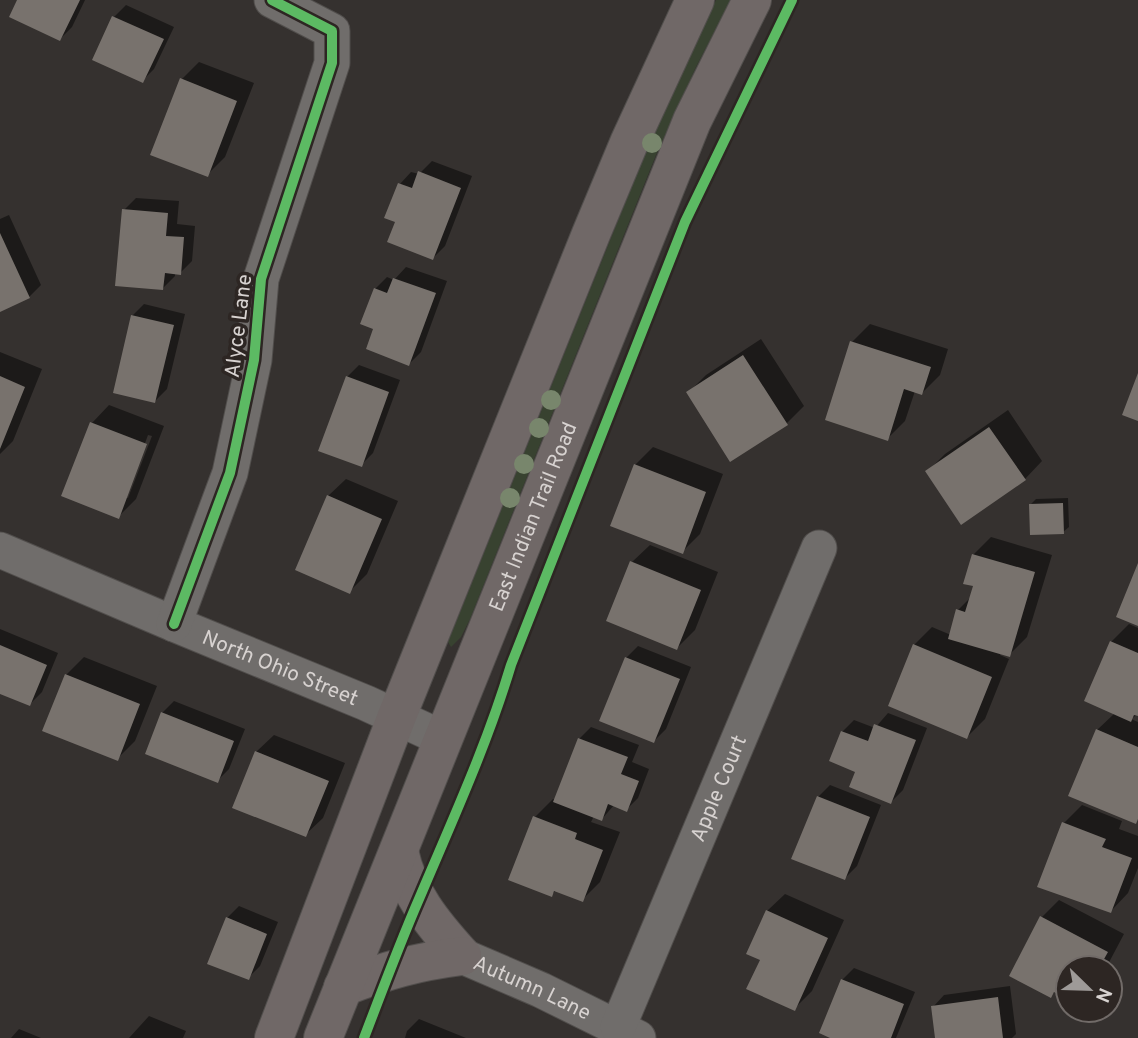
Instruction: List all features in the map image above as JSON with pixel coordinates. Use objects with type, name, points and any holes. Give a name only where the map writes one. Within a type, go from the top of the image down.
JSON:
[{"type":"main road","points":[[274,1038],[397,716],[590,234],[695,0]]},
{"type":"main road","name":"East Indian Trail Road","points":[[323,1038],[692,121],[752,0]]},
{"type":"main road","points":[[399,851],[404,873],[418,901],[432,923],[462,956]]},
{"type":"main road","points":[[343,987],[390,968],[462,956]]},
{"type":"street","name":"Alyce Lane","points":[[174,625],[230,473],[254,360],[261,279],[332,63],[332,31],[272,0]]},
{"type":"street","name":"Apple Court","points":[[628,1032],[819,548]]},
{"type":"street","name":"North Ohio Street","points":[[0,550],[444,738]]},
{"type":"street","name":"Autumn Lane","points":[[462,956],[628,1032]]},
{"type":"green space","points":[[716,0],[731,0],[696,67],[656,155],[470,619],[461,637],[451,647],[448,642],[636,176],[678,77]]},
{"type":"building","points":[[17,0],[80,0],[60,41],[9,17]]},
{"type":"building","points":[[112,16],[164,39],[143,83],[92,60]]},
{"type":"building","points":[[180,78],[237,101],[208,177],[150,155]]},
{"type":"building","points":[[418,171],[461,188],[433,260],[387,242],[395,222],[384,218],[398,183],[412,188]]},
{"type":"building","points":[[122,209],[168,213],[166,236],[184,237],[181,275],[165,273],[163,290],[115,286]]},
{"type":"building","points":[[0,233],[30,298],[0,312]]},
{"type":"building","points":[[393,278],[436,293],[409,366],[366,349],[373,329],[360,324],[374,288],[387,293]]},
{"type":"building","points":[[131,315],[174,325],[155,403],[113,393]]},
{"type":"building","points":[[850,341],[931,367],[922,395],[904,389],[888,441],[825,420]]},
{"type":"building","points":[[743,355],[788,425],[730,462],[686,392]]},
{"type":"building","points":[[1138,373],[1138,421],[1122,415]]},
{"type":"building","points":[[0,376],[25,387],[0,449]]},
{"type":"building","points":[[346,376],[389,392],[362,467],[318,451]]},
{"type":"building","points":[[90,422],[147,444],[119,519],[61,496]]},
{"type":"building","points":[[989,427],[1026,480],[961,525],[925,471]]},
{"type":"building","points":[[634,464],[706,492],[683,554],[610,526]]},
{"type":"building","points":[[327,495],[382,519],[350,594],[295,570]]},
{"type":"building","points":[[1063,503],[1064,534],[1030,535],[1029,504]]},
{"type":"building","points":[[972,554],[1035,572],[1010,657],[948,639],[956,609],[965,612],[973,586],[963,584]]},
{"type":"building","points":[[630,561],[701,590],[677,650],[606,621]]},
{"type":"building","points":[[1138,563],[1138,626],[1116,617]]},
{"type":"building","points":[[1110,641],[1138,653],[1138,716],[1134,715],[1131,722],[1084,701]]},
{"type":"building","points":[[913,644],[992,677],[967,739],[888,706]]},
{"type":"building","points":[[0,645],[47,665],[30,706],[0,694]]},
{"type":"building","points":[[625,657],[680,679],[654,743],[599,721]]},
{"type":"building","points":[[65,674],[140,704],[118,761],[42,731]]},
{"type":"building","points":[[161,712],[234,741],[218,783],[145,754]]},
{"type":"building","points":[[874,724],[916,740],[891,804],[849,787],[855,772],[829,761],[841,731],[868,741]]},
{"type":"building","points":[[1096,729],[1138,747],[1136,824],[1068,796]]},
{"type":"building","points":[[578,738],[628,757],[621,774],[639,781],[627,812],[608,804],[602,821],[553,802]]},
{"type":"building","points":[[255,751],[329,781],[306,837],[232,808]]},
{"type":"building","points":[[817,796],[870,817],[845,880],[791,859]]},
{"type":"building","points":[[533,816],[577,833],[575,839],[603,850],[583,902],[554,891],[552,897],[508,880]]},
{"type":"building","points":[[1062,822],[1106,839],[1102,847],[1132,858],[1111,913],[1037,887]]},
{"type":"building","points":[[766,910],[828,938],[795,1011],[746,989],[760,960],[746,954]]},
{"type":"building","points":[[1040,916],[1108,952],[1054,954],[1054,992],[1051,998],[1009,976]]},
{"type":"building","points":[[226,917],[267,934],[249,980],[207,964]]},
{"type":"building","points":[[841,979],[904,1004],[891,1038],[830,1038],[819,1033]]},
{"type":"building","points":[[998,997],[1003,1038],[935,1038],[931,1006]]},
{"type":"cycle path","points":[[174,624],[230,473],[254,360],[261,279],[332,63],[332,31],[272,0]]},
{"type":"cycle path","points":[[364,1038],[404,934],[480,754],[511,665],[685,222],[792,0]]}]
